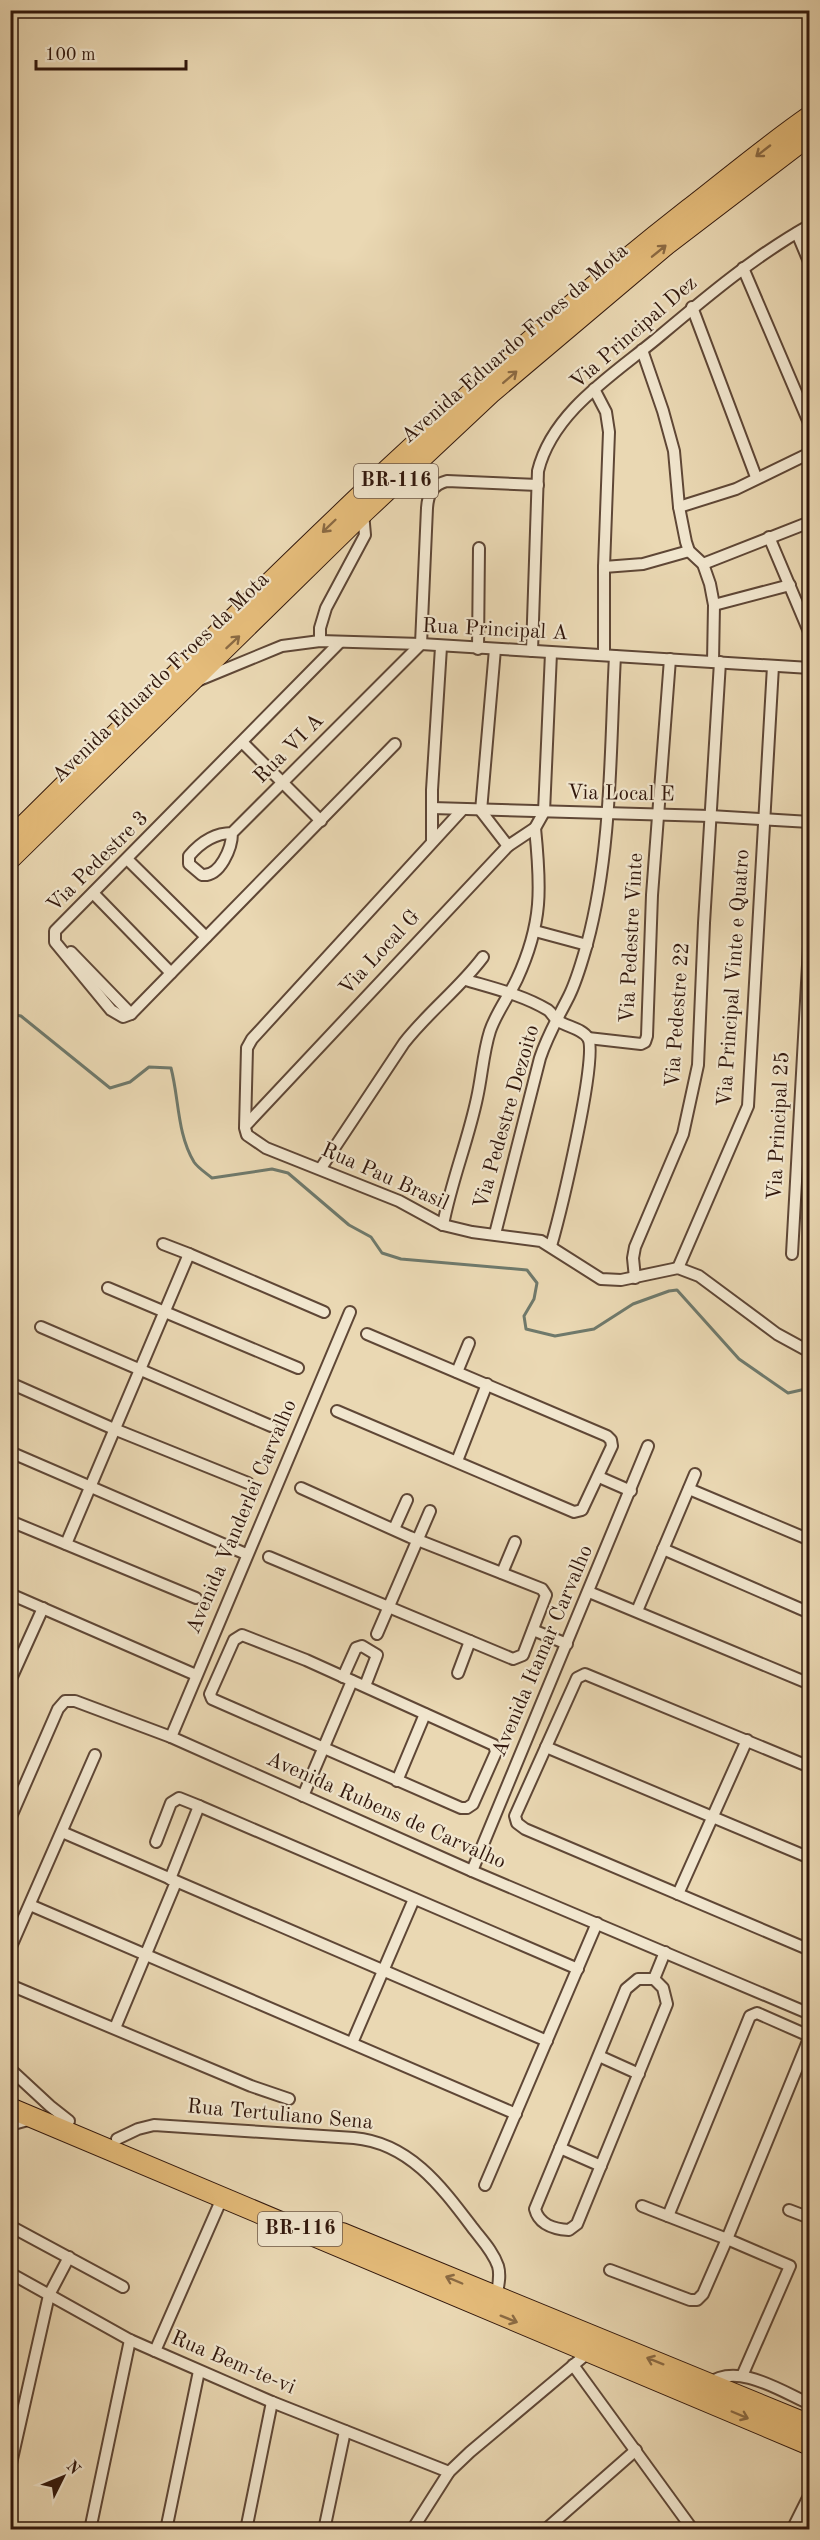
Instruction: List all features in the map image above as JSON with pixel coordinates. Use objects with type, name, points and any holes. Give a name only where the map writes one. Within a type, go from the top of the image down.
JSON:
[{"type":"highway","name":"Avenida Eduardo Froes da Mota","points":[[10,839],[318,537],[508,359],[633,253],[810,116]]},
{"type":"highway","name":"Avenida Eduardo Froes da Mota","points":[[10,859],[363,513],[492,392],[598,301],[810,135]]},
{"type":"highway","points":[[10,2094],[69,2121],[496,2298],[706,2390],[810,2445]]},
{"type":"highway","name":"BR-116","points":[[10,2108],[590,2352]]},
{"type":"highway","points":[[590,2352],[810,2425]]},
{"type":"street","name":"Via Principal Dez","points":[[532,651],[538,471],[546,447],[560,427],[594,389],[692,307],[743,268],[810,225]]},
{"type":"street","points":[[796,232],[810,264]]},
{"type":"street","points":[[743,268],[810,425]]},
{"type":"street","points":[[692,307],[756,477]]},
{"type":"street","points":[[642,350],[674,451],[679,507],[689,551],[703,564],[810,522]]},
{"type":"street","points":[[594,389],[604,405],[609,432],[604,567],[604,655]]},
{"type":"street","points":[[679,507],[736,489],[756,477],[810,453]]},
{"type":"street","points":[[421,644],[428,500],[434,487],[447,481],[538,485]]},
{"type":"street","points":[[320,641],[320,628],[326,608],[365,536],[363,513]]},
{"type":"street","points":[[769,537],[810,634]]},
{"type":"street","points":[[478,649],[479,548]]},
{"type":"street","points":[[604,567],[643,564],[689,551]]},
{"type":"street","name":"Via Pedestre 22","points":[[635,1278],[633,1258],[635,1247],[683,1134],[698,1065],[716,662],[714,605],[703,564]]},
{"type":"street","points":[[714,605],[790,585]]},
{"type":"street","name":"Rua Principal A","points":[[186,686],[282,646],[320,641],[421,644],[810,668]]},
{"type":"street","name":"Via Pedestre 3","points":[[340,642],[54,934],[55,942],[111,1010],[123,1017],[131,1014],[395,744]]},
{"type":"street","name":"Rua VI A","points":[[232,833],[230,849],[215,869],[206,876],[188,861],[192,853],[214,836],[232,833],[421,644]]},
{"type":"street","points":[[432,841],[441,647]]},
{"type":"street","points":[[495,650],[481,811],[508,846]]},
{"type":"street","points":[[544,812],[551,653]]},
{"type":"street","name":"Via Pedestre Dezoito","points":[[495,1234],[540,1058],[555,1019],[570,995],[587,945],[598,895],[607,813],[615,656]]},
{"type":"street","points":[[659,815],[670,659]]},
{"type":"street","name":"Via Principal Vinte e Quatro","points":[[678,1268],[748,1106],[773,666]]},
{"type":"street","points":[[243,743],[321,821]]},
{"type":"street","name":"Via Local E","points":[[432,808],[710,816],[810,822]]},
{"type":"street","points":[[247,1124],[247,1048],[252,1039],[462,810]]},
{"type":"street","name":"Via Local G","points":[[247,1124],[508,846],[535,828],[544,812]]},
{"type":"street","name":"Via Pedestre Vinte","points":[[588,1038],[641,1044],[645,1042],[647,1036],[652,895],[659,815]]},
{"type":"street","points":[[443,1226],[449,1190],[477,1098],[491,1028],[528,954],[535,932],[540,888],[535,828]]},
{"type":"street","points":[[128,860],[206,937]]},
{"type":"street","points":[[93,893],[171,974]]},
{"type":"street","name":"Via Principal 25","points":[[792,1254],[810,929]]},
{"type":"street","points":[[535,932],[587,945]]},
{"type":"street","points":[[321,1168],[412,1033],[466,980],[483,957]]},
{"type":"street","points":[[466,980],[509,993],[549,1011],[555,1019],[588,1038],[589,1075],[564,1196],[551,1246]]},
{"type":"street","name":"Rua Pau Brasil","points":[[247,1124],[246,1131],[249,1137],[266,1148],[399,1201],[443,1226],[541,1241],[594,1276],[609,1281],[635,1278],[678,1268]]},
{"type":"street","points":[[163,1244],[324,1312]]},
{"type":"street","points":[[66,1544],[189,1254]]},
{"type":"street","points":[[678,1268],[699,1276],[725,1293],[777,1334],[810,1352]]},
{"type":"street","points":[[108,1288],[298,1368]]},
{"type":"street","name":"Avenida Vanderlei Carvalho","points":[[171,1737],[246,1554],[350,1312]]},
{"type":"street","points":[[41,1327],[271,1426]]},
{"type":"street","points":[[337,1411],[573,1512],[582,1510],[612,1446],[610,1438],[367,1334]]},
{"type":"street","points":[[457,1372],[469,1343]]},
{"type":"street","points":[[10,1383],[114,1429],[248,1483]]},
{"type":"street","points":[[457,1461],[487,1384]]},
{"type":"street","name":"Avenida Itamar Carvalho","points":[[472,1871],[648,1446]]},
{"type":"street","points":[[10,1452],[246,1554]]},
{"type":"street","points":[[637,1611],[695,1474]]},
{"type":"street","points":[[598,1477],[631,1491]]},
{"type":"street","points":[[269,1557],[470,1641],[517,1659],[523,1655],[545,1593],[542,1589],[418,1540],[301,1488]]},
{"type":"street","points":[[689,1489],[810,1540]]},
{"type":"street","points":[[394,1529],[407,1500]]},
{"type":"street","points":[[377,1634],[430,1510]]},
{"type":"street","points":[[10,1521],[196,1599]]},
{"type":"street","points":[[502,1573],[515,1542]]},
{"type":"street","points":[[663,1549],[810,1613]]},
{"type":"street","points":[[589,1592],[810,1684]]},
{"type":"street","points":[[10,1594],[196,1675]]},
{"type":"street","points":[[10,1681],[43,1608]]},
{"type":"street","points":[[533,1630],[567,1644]]},
{"type":"street","points":[[240,1636],[348,1679],[494,1745],[496,1752],[473,1804],[467,1808],[461,1808],[214,1701],[210,1694],[234,1640],[240,1636]]},
{"type":"street","points":[[458,1673],[470,1641]]},
{"type":"street","points":[[303,1796],[323,1749],[348,1679],[356,1648],[362,1646],[377,1655],[366,1686]]},
{"type":"street","points":[[810,1767],[585,1674],[577,1678],[515,1816],[517,1823],[810,1950]]},
{"type":"street","name":"Avenida Rubens de Carvalho","points":[[10,1819],[58,1709],[65,1701],[75,1701],[171,1737],[472,1871],[810,2014]]},
{"type":"street","points":[[397,1780],[425,1714]]},
{"type":"street","points":[[678,1894],[747,1740]]},
{"type":"street","points":[[546,1747],[810,1858]]},
{"type":"street","points":[[10,1949],[95,1755]]},
{"type":"street","points":[[156,1842],[171,1803],[179,1798],[578,1969]]},
{"type":"street","points":[[115,2028],[173,1880],[199,1806]]},
{"type":"street","points":[[62,1832],[547,2041]]},
{"type":"street","points":[[352,2043],[414,1899]]},
{"type":"street","points":[[30,1905],[516,2114]]},
{"type":"street","points":[[485,2185],[597,1923]]},
{"type":"street","points":[[654,1979],[665,1952]]},
{"type":"street","points":[[638,1979],[654,1979],[663,1988],[667,2004],[575,2227],[566,2230],[550,2227],[539,2219],[535,2209],[560,2148],[630,1984],[638,1979]]},
{"type":"street","points":[[10,1985],[251,2086],[289,2099]]},
{"type":"street","points":[[610,2270],[695,2301],[701,2297],[727,2239],[808,2038],[806,2035],[757,2013],[749,2017],[668,2216]]},
{"type":"street","points":[[599,2056],[639,2074]]},
{"type":"street","points":[[10,2069],[69,2121]]},
{"type":"street","points":[[10,2125],[35,2118]]},
{"type":"street","name":"Rua Tertuliano Sena","points":[[117,2139],[138,2129],[154,2125],[363,2139],[384,2143],[411,2159],[441,2187],[491,2253],[500,2274],[496,2298]]},
{"type":"street","points":[[560,2148],[600,2166]]},
{"type":"street","points":[[155,2351],[223,2196]]},
{"type":"street","points":[[642,2206],[790,2266],[742,2376]]},
{"type":"street","points":[[789,2210],[810,2218]]},
{"type":"street","points":[[10,2226],[123,2287]]},
{"type":"street","points":[[10,2468],[49,2295],[69,2257]]},
{"type":"street","name":"Rua Bem-te-vi","points":[[10,2273],[130,2340],[272,2402],[449,2472]]},
{"type":"street","points":[[90,2529],[130,2340]]},
{"type":"street","points":[[412,2529],[449,2472],[590,2352]]},
{"type":"street","points":[[573,2365],[693,2529]]},
{"type":"street","points":[[166,2529],[199,2371]]},
{"type":"street","points":[[706,2390],[724,2377],[742,2376],[810,2404]]},
{"type":"street","points":[[246,2529],[272,2402]]},
{"type":"street","points":[[324,2529],[345,2431]]},
{"type":"street","points":[[546,2529],[636,2450]]},
{"type":"street","points":[[792,2529],[810,2494]]},
{"type":"waterway","points":[[10,1014],[21,1016],[110,1088],[130,1082],[149,1067],[171,1068],[181,1128],[188,1151],[196,1164],[212,1178],[272,1169],[288,1173],[349,1225],[371,1237],[382,1253],[401,1259],[527,1270],[537,1283],[534,1299],[524,1316],[526,1329],[555,1336],[594,1329],[633,1304],[677,1290],[739,1359],[788,1393],[810,1388]]}]
